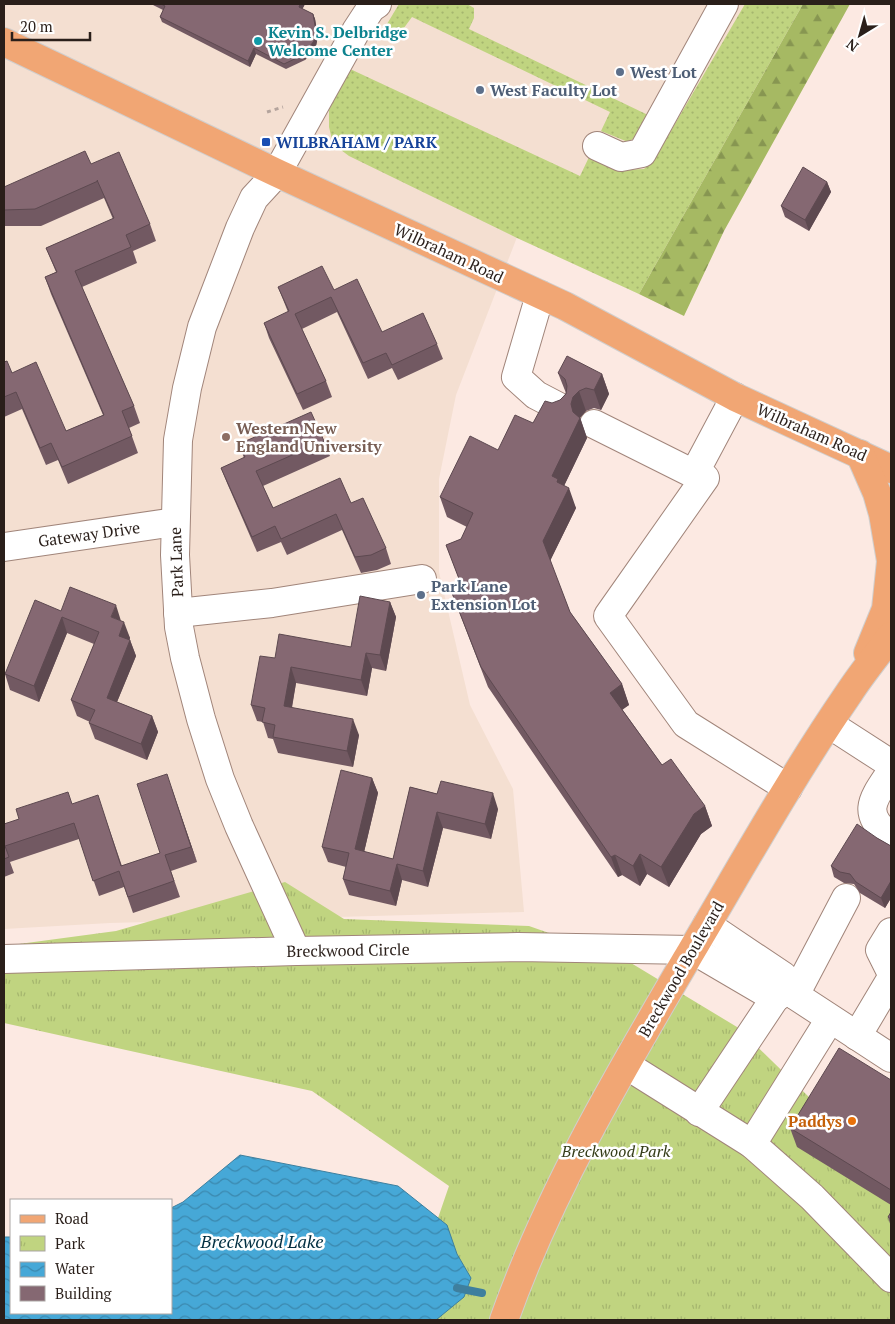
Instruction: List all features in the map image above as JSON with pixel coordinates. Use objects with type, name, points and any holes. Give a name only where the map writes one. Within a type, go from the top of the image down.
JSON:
[{"type":"main road","name":"Wilbraham Road","points":[[4,42],[277,173],[565,306],[735,397],[891,469]]},
{"type":"main road","points":[[855,684],[886,609],[891,561],[883,514],[877,493],[860,454]]},
{"type":"main road","name":"Breckwood Boulevard","points":[[504,1320],[525,1266],[560,1189],[626,1065],[788,788],[855,684],[891,636]]},
{"type":"street","name":"Park Lane","points":[[296,951],[236,817],[210,749],[184,658],[175,573],[178,440],[187,388],[202,327],[228,257],[254,198],[277,173],[356,31],[371,8],[377,4]]},
{"type":"street","points":[[597,146],[621,157],[642,153],[724,4]]},
{"type":"street","points":[[540,295],[516,377],[536,395],[559,407]]},
{"type":"street","points":[[694,474],[735,397]]},
{"type":"street","points":[[594,424],[705,478],[608,616],[686,724],[788,788]]},
{"type":"street","name":"Gateway Drive","points":[[4,547],[175,522]]},
{"type":"street","points":[[178,612],[272,603],[422,579]]},
{"type":"street","points":[[829,724],[891,764]]},
{"type":"street","points":[[891,772],[874,800],[872,812],[876,824],[891,837]]},
{"type":"street","points":[[699,1112],[785,994],[846,898]]},
{"type":"street","points":[[707,925],[783,976],[785,994]]},
{"type":"street","points":[[891,932],[880,950],[891,972]]},
{"type":"street","name":"Breckwood Circle","points":[[4,959],[518,947],[692,950]]},
{"type":"street","points":[[692,950],[785,994],[830,1019],[891,1058]]},
{"type":"street","points":[[857,1036],[891,979]]},
{"type":"street","points":[[752,1144],[830,1019]]},
{"type":"street","points":[[626,1065],[752,1144],[812,1197],[891,1278]]},
{"type":"shaded area","name":"Western New England University","points":[[4,4],[773,4],[615,275],[519,232],[456,395],[439,479],[439,572],[470,705],[513,789],[524,912],[110,923],[4,929]]},
{"type":"green space","points":[[399,4],[467,4],[474,8],[474,18],[469,29],[648,115],[636,137],[628,142],[601,131],[610,112],[412,17],[398,36],[384,29]]},
{"type":"green space","points":[[745,4],[803,4],[639,294],[517,238],[349,156],[333,144],[329,127],[329,110],[348,68],[580,176],[590,155],[623,170],[644,169],[655,158]]},
{"type":"green space","points":[[803,4],[850,4],[724,231],[684,316],[639,294]]},
{"type":"green space","name":"Breckwood Park","points":[[285,882],[344,919],[529,926],[626,960],[737,1027],[891,1177],[891,1320],[403,1320],[449,1186],[312,1091],[4,1023],[4,946],[116,931]]},
{"type":"water","name":"Breckwood Lake","points":[[240,1155],[398,1186],[447,1225],[457,1254],[471,1278],[464,1297],[436,1320],[4,1320],[4,1237],[10,1237],[10,1314],[172,1314],[172,1208],[183,1202]]},
{"type":"building","name":"Kevin S. Delbridge Welcome Center","points":[[161,4],[300,4],[299,7],[313,14],[316,31],[314,41],[303,55],[284,64],[254,48],[248,61],[160,17],[165,6]]},
{"type":"building","points":[[85,151],[91,164],[119,152],[150,224],[126,235],[131,247],[75,271],[134,406],[122,411],[132,436],[62,467],[51,443],[40,448],[16,392],[4,397],[4,362],[7,361],[12,373],[36,362],[66,431],[104,415],[45,277],[57,272],[46,248],[114,218],[98,181],[35,209],[4,210],[4,187]]},
{"type":"building","points":[[803,167],[827,182],[805,220],[781,206]]},
{"type":"building","points":[[322,266],[334,290],[357,279],[382,332],[423,313],[437,344],[392,365],[386,353],[363,363],[331,297],[295,314],[326,381],[297,394],[264,323],[289,311],[278,287]]},
{"type":"building","points":[[567,356],[602,374],[594,390],[586,388],[579,391],[573,397],[571,404],[573,412],[580,418],[552,476],[558,479],[557,482],[569,488],[543,541],[570,612],[622,684],[610,693],[662,765],[671,759],[705,806],[694,814],[661,867],[640,854],[633,866],[615,855],[611,857],[481,667],[450,588],[461,584],[446,545],[461,539],[473,513],[440,497],[470,436],[498,450],[515,415],[533,423],[545,401],[552,403],[560,400],[566,394],[567,386],[565,379],[558,373]]},
{"type":"building","points":[[311,412],[324,441],[256,471],[273,508],[340,478],[351,503],[363,498],[386,548],[371,555],[355,557],[336,514],[281,539],[275,526],[252,537],[221,468],[245,457],[239,444]]},
{"type":"building","points":[[70,587],[116,605],[111,617],[124,622],[119,636],[130,640],[107,698],[152,716],[141,744],[89,723],[95,710],[71,700],[99,632],[62,617],[34,686],[5,674],[35,600],[61,611]]},
{"type":"building","points":[[360,596],[390,602],[380,655],[366,653],[361,680],[291,667],[284,706],[353,719],[347,751],[273,737],[275,725],[262,722],[265,708],[251,705],[260,656],[275,658],[279,634],[351,647]]},
{"type":"building","points":[[341,770],[372,778],[355,849],[393,859],[410,787],[437,794],[441,781],[493,793],[485,824],[437,812],[423,871],[397,864],[390,891],[343,879],[349,853],[322,847]]},
{"type":"building","points":[[167,774],[191,847],[165,855],[174,881],[128,897],[119,871],[93,881],[74,823],[5,846],[9,857],[4,859],[4,824],[19,819],[16,809],[68,792],[72,804],[98,795],[121,866],[160,853],[137,784]]},
{"type":"building","points":[[857,824],[891,846],[891,881],[881,898],[856,882],[850,874],[840,872],[831,866]]},
{"type":"building","name":"Paddys","points":[[839,1048],[891,1080],[891,1190],[790,1128]]},
{"type":"waterway","points":[[457,1288],[482,1293]]},
{"type":"place","name":"Kevin S. Delbridge Welcome Center","points":[[258,41]]},
{"type":"place","name":"West Lot","points":[[620,72]]},
{"type":"place","name":"West Faculty Lot","points":[[480,90]]},
{"type":"place","name":"WILBRAHAM / PARK","points":[[266,142]]},
{"type":"place","name":"Western New England University","points":[[226,437]]},
{"type":"place","name":"Park Lane Extension Lot","points":[[421,595]]},
{"type":"place","name":"Paddys","points":[[852,1121]]}]
